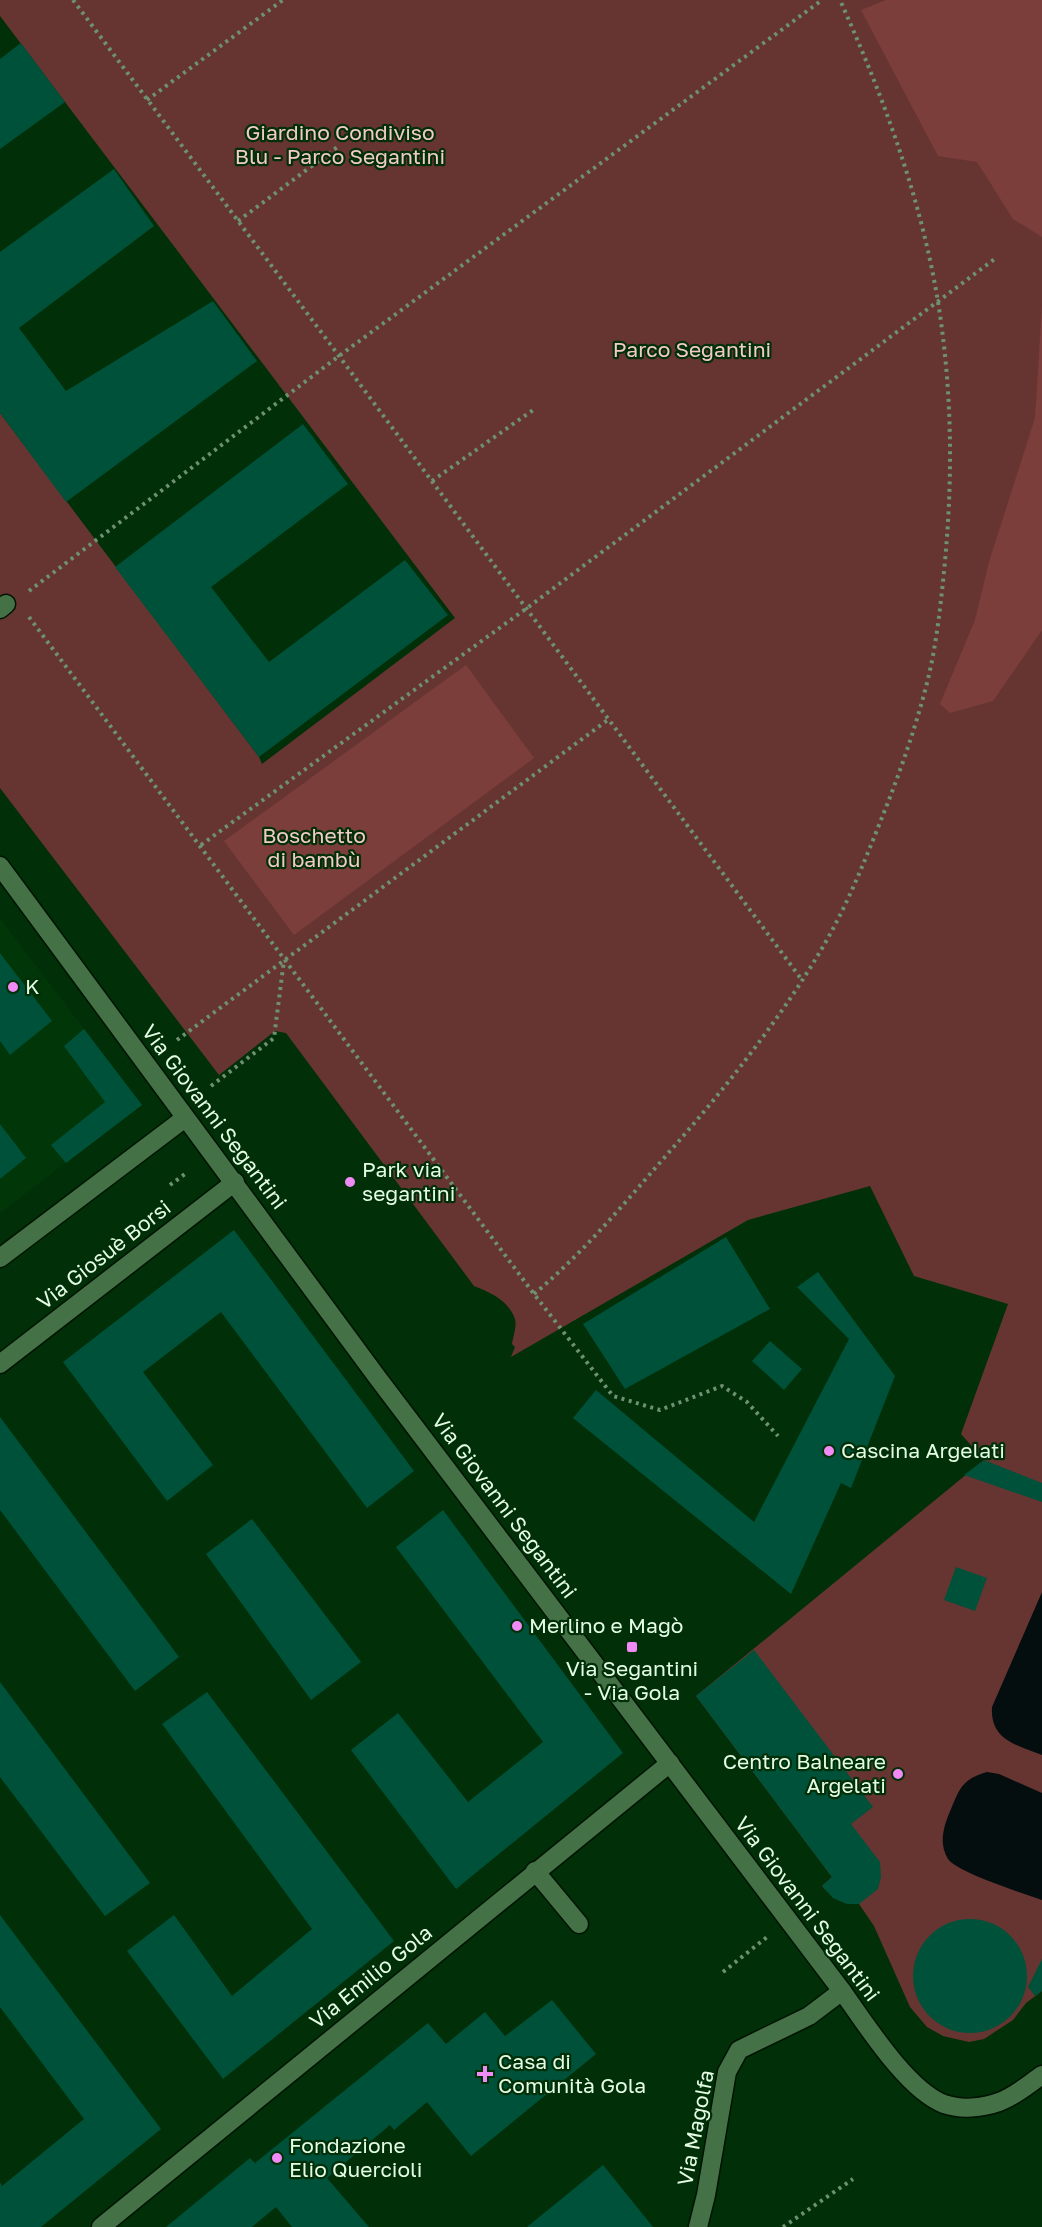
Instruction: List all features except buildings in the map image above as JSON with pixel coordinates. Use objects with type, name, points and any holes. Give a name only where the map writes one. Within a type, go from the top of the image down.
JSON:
[{"type":"street","name":"Via Giovanni Segantini","points":[[0,866],[377,1377],[842,1991],[889,2057],[928,2095],[942,2103],[960,2108],[1000,2102],[1042,2075]]},
{"type":"street","points":[[0,1258],[185,1118]]},
{"type":"street","name":"Via Giosuè Borsi","points":[[0,1364],[235,1182]]},
{"type":"street","name":"Via Emilio Gola","points":[[101,2227],[670,1763]]},
{"type":"street","points":[[535,1871],[579,1924]]},
{"type":"street","name":"Via Magolfa","points":[[698,2227],[727,2072],[739,2050],[809,2016],[842,1991]]},
{"type":"path","points":[[73,0],[802,980]]},
{"type":"path","points":[[147,100],[283,0]]},
{"type":"path","points":[[26,593],[339,356],[822,0]]},
{"type":"path","points":[[534,1294],[583,1249],[708,1108],[736,1074],[802,980],[824,945],[867,856],[912,735],[928,680],[940,616],[951,472],[949,402],[938,302],[919,217],[891,129],[857,38],[840,0]]},
{"type":"path","points":[[238,221],[340,145]]},
{"type":"path","points":[[200,846],[527,608],[996,258]]},
{"type":"path","points":[[432,481],[533,410]]},
{"type":"path","points":[[24,609],[534,1294],[613,1396],[660,1410],[722,1386],[747,1402],[778,1436]]},
{"type":"path","points":[[177,1040],[609,719]]},
{"type":"path","points":[[212,1086],[256,1055],[274,1038],[284,959]]},
{"type":"path","points":[[170,1185],[185,1174]]},
{"type":"path","points":[[723,1972],[770,1934]]},
{"type":"path","points":[[783,2227],[853,2179]]},
{"type":"shaded area","points":[[0,918],[142,1105],[0,1213]]},
{"type":"shaded area","points":[[1042,1592],[1042,1755],[1007,1740],[1000,1734],[995,1727],[992,1707]]},
{"type":"shaded area","points":[[987,1772],[999,1774],[1042,1793],[1042,1900],[964,1870],[948,1859],[945,1853],[944,1828],[957,1795],[967,1781]]},
{"type":"green space","name":"Parco Segantini","points":[[0,0],[1042,0],[1042,1991],[1026,2003],[1013,2020],[984,2039],[969,2042],[943,2036],[927,2027],[910,2007],[874,1926],[859,1904],[838,1900],[822,1886],[832,1877],[696,1696],[984,1460],[961,1434],[1008,1304],[914,1276],[870,1186],[748,1220],[511,1357],[515,1347],[512,1344],[515,1319],[508,1307],[492,1294],[474,1286],[286,1033],[275,1031],[219,1075],[0,788],[0,413],[262,764],[455,618],[0,16]]},
{"type":"green space","points":[[886,0],[1042,0],[1042,237],[1013,219],[977,162],[938,156],[861,10]]},
{"type":"green space","points":[[1042,306],[1042,630],[993,701],[950,713],[940,704],[975,620],[989,562],[1035,418]]},
{"type":"green space","name":"Boschetto di bambù","points":[[466,665],[534,758],[294,935],[224,841]]},
{"type":"place","name":"K","points":[[13,987]]},
{"type":"place","name":"Park via segantini","points":[[350,1182]]},
{"type":"place","name":"Cascina Argelati","points":[[829,1451]]},
{"type":"place","name":"Merlino e Magò","points":[[517,1626]]},
{"type":"place","name":"Via Segantini - Via Gola","points":[[632,1647]]},
{"type":"place","name":"Centro Balneare Argelati","points":[[898,1774]]},
{"type":"place","name":"Casa di Comunità Gola","points":[[485,2074]]},
{"type":"place","name":"Fondazione Elio Quercioli","points":[[277,2158]]},
{"type":"park label","name":"Giardino Condiviso Blu - Parco Segantini","points":[[340,145]]}]
